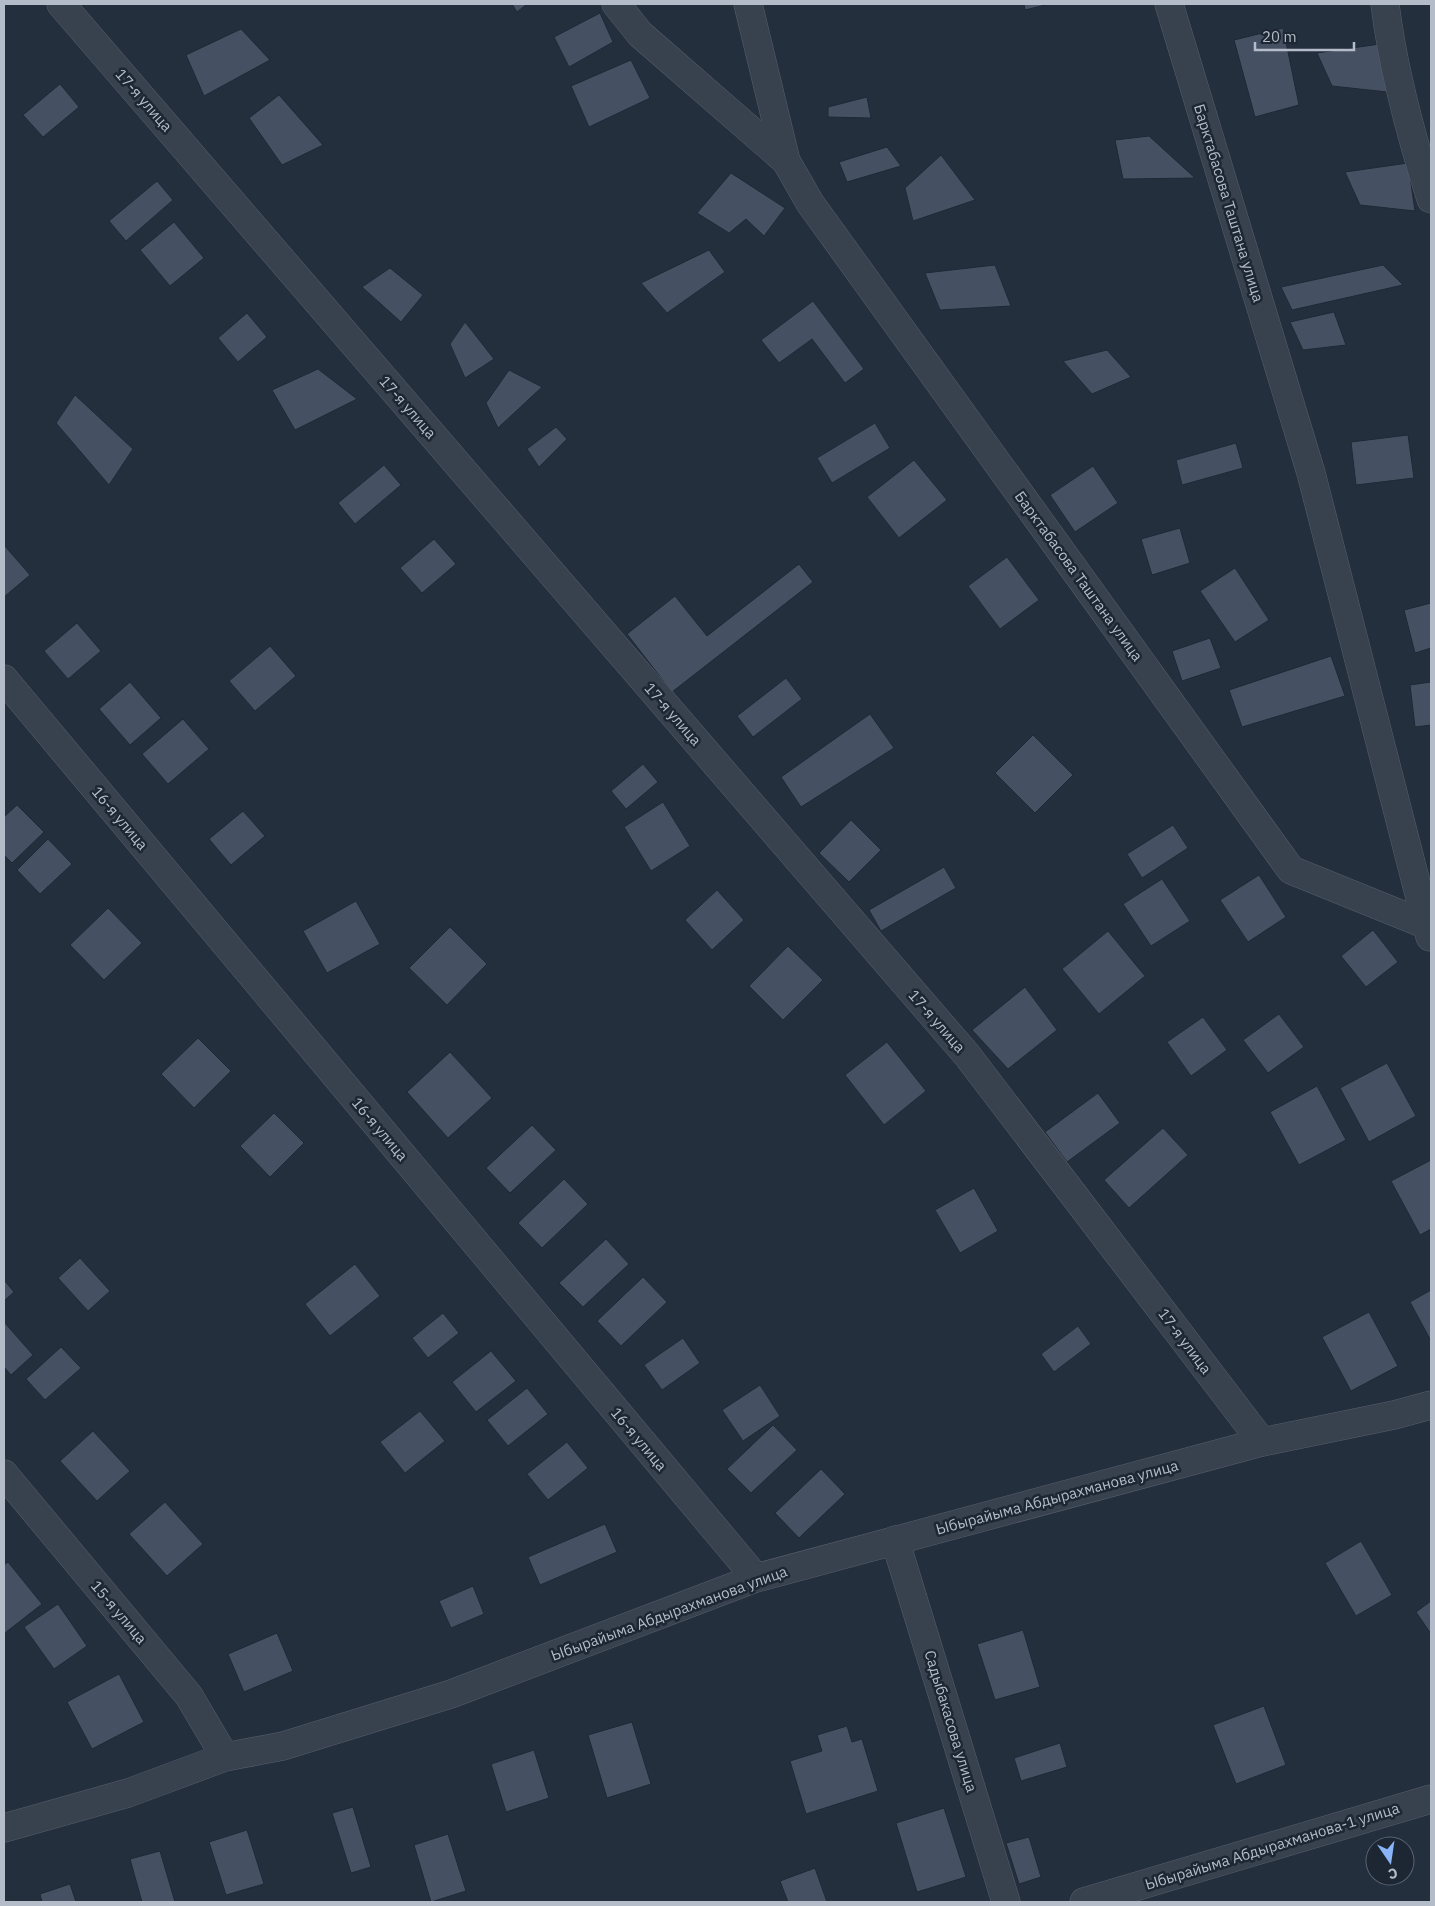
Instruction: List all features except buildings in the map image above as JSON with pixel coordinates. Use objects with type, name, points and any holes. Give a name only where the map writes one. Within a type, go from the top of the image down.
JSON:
[{"type":"street","name":"17-я улица","points":[[61,4],[967,1055],[1262,1442]]},
{"type":"street","name":"Барктабасова Таштана улица","points":[[616,4],[640,34],[786,160]]},
{"type":"street","name":"Барктабасова Таштана улица","points":[[748,4],[786,160],[810,203],[1291,870],[1429,933]]},
{"type":"street","name":"Барктабасова Таштана улица","points":[[1169,4],[1311,473],[1429,933]]},
{"type":"street","points":[[1385,4],[1388,32],[1416,151],[1431,199]]},
{"type":"street","name":"16-я улица","points":[[4,679],[756,1578]]},
{"type":"street","name":"Ыбырайыма Абдырахманова улица","points":[[4,1828],[128,1793],[225,1757],[282,1746],[451,1694],[756,1578],[1262,1442],[1394,1415],[1431,1405]]},
{"type":"street","name":"15-я улица","points":[[4,1474],[189,1696],[225,1757]]},
{"type":"street","name":"Садыбакасова улица","points":[[895,1540],[1006,1902]]},
{"type":"street","name":"Ыбырайыма Абдырахманова-1 улица","points":[[1084,1902],[1431,1799]]}]
